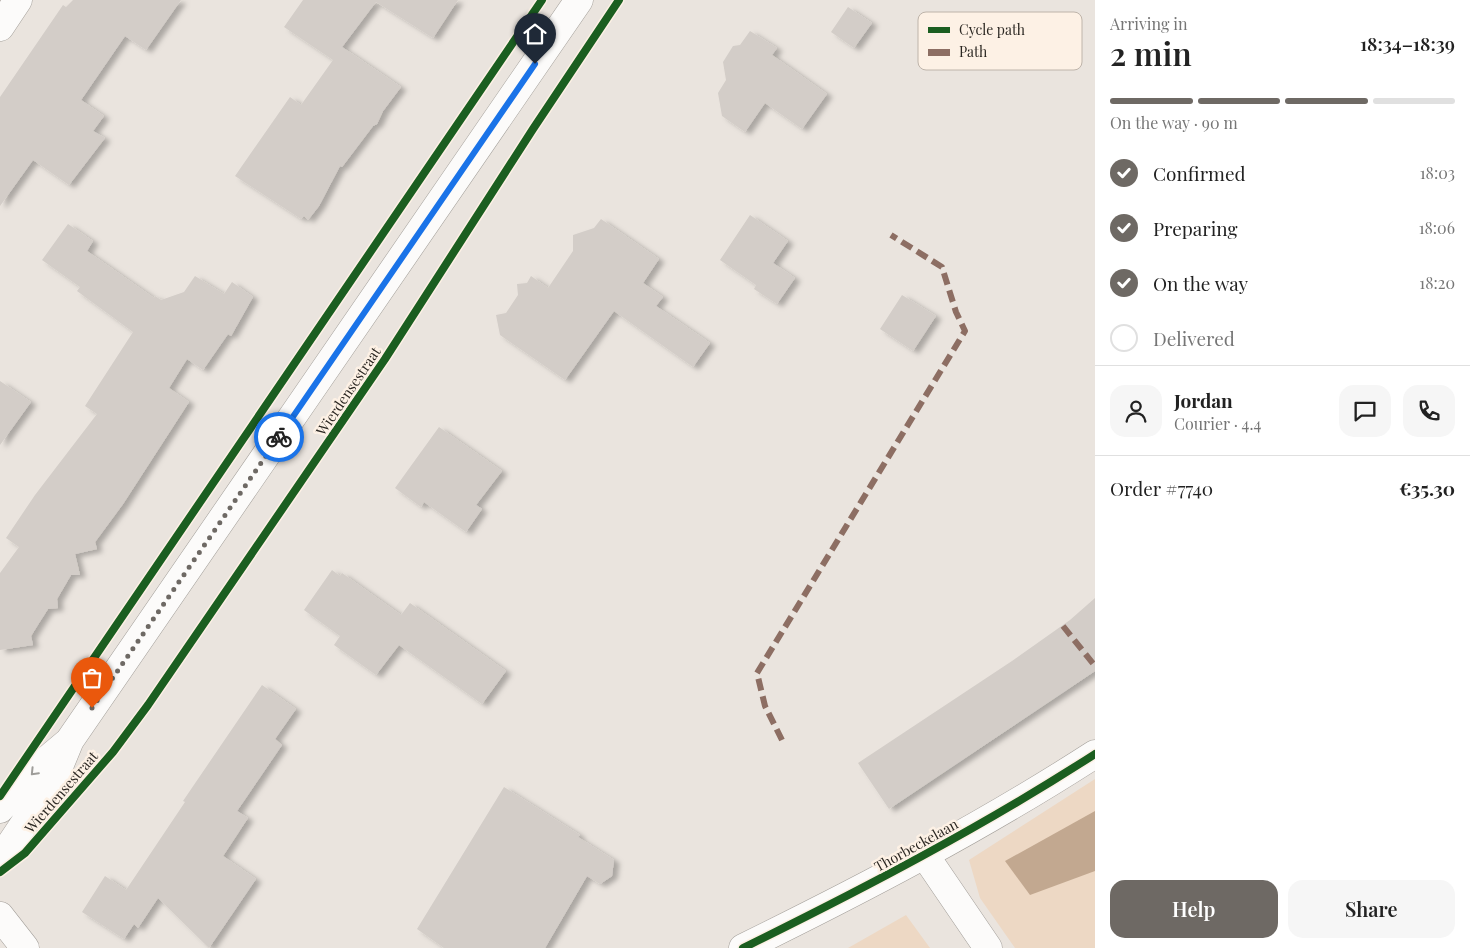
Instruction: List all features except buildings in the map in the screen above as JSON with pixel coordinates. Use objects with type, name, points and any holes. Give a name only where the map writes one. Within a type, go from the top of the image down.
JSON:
[{"type":"main road","points":[[0,27],[18,0]]},
{"type":"main road","name":"Wierdensestraat","points":[[0,860],[53,781],[70,740],[579,0]]},
{"type":"main road","name":"Wierdensestraat","points":[[0,809],[36,768],[70,740]]},
{"type":"main road","name":"Thorbeckelaan","points":[[743,948],[870,885],[1023,801],[1095,754]]},
{"type":"main road","points":[[924,854],[988,948]]},
{"type":"main road","points":[[0,916],[25,948]]},
{"type":"shaded area","points":[[1095,779],[1095,948],[1015,948],[980,898],[969,860]]},
{"type":"shaded area","points":[[1095,811],[1095,871],[1030,895],[1005,861]]},
{"type":"shaded area","points":[[906,915],[930,948],[848,948]]},
{"type":"marked path","points":[[782,740],[765,706],[757,673],[965,331],[956,312],[942,267],[891,235]]},
{"type":"marked path","points":[[1063,626],[1095,666]]},
{"type":"cycle path","points":[[0,796],[542,0]]},
{"type":"cycle path","points":[[0,872],[25,853],[113,752],[148,705],[385,359],[533,129],[619,0]]},
{"type":"cycle path","points":[[743,948],[833,903],[966,832],[1095,754]]},
{"type":"way so far","points":[[92,708],[279,437]]},
{"type":"route","points":[[279,437],[535,64]]}]
